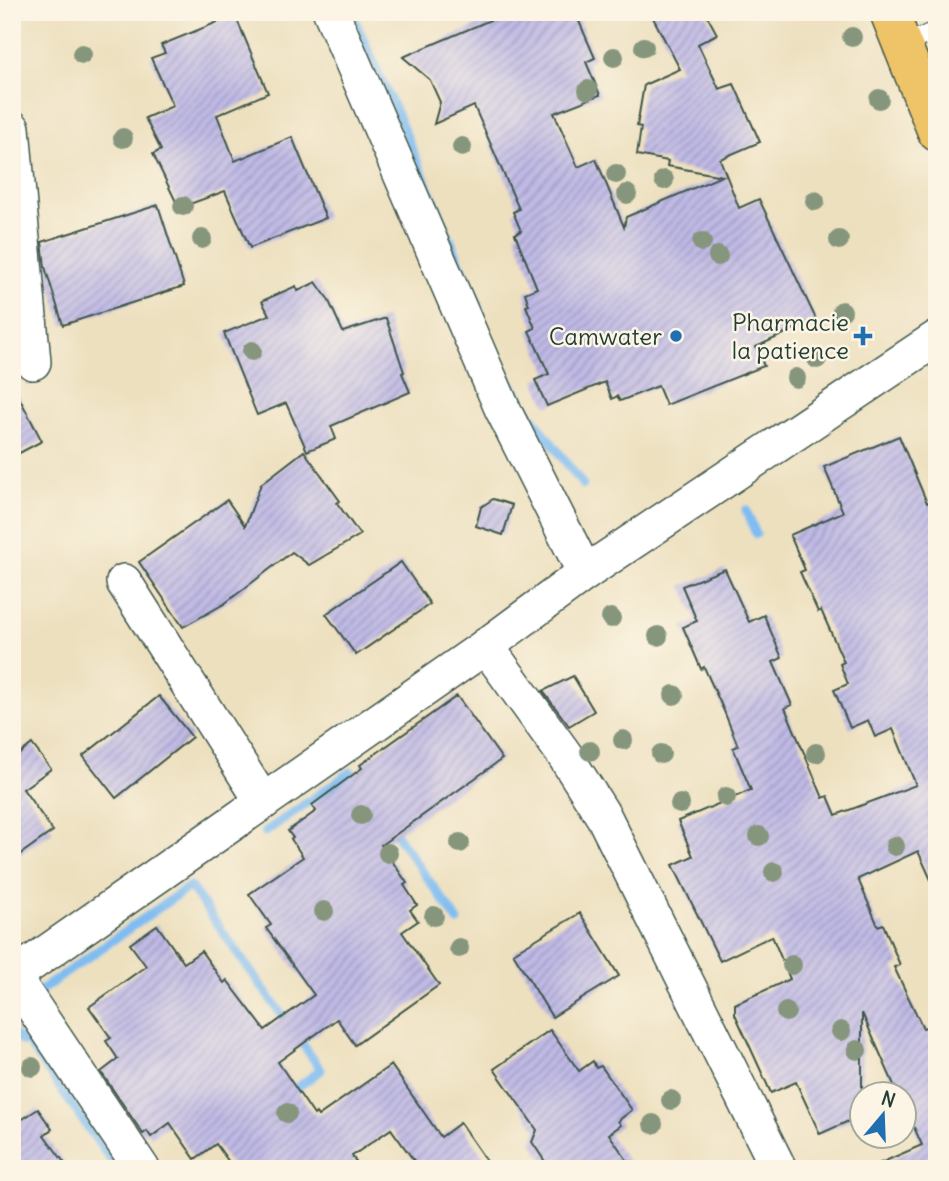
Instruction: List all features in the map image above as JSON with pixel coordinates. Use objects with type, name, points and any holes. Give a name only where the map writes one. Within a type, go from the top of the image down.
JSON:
[{"type":"main road","points":[[910,29],[937,132]]},
{"type":"street","points":[[331,12],[502,408],[585,573]]},
{"type":"street","points":[[12,128],[33,362]]},
{"type":"street","points":[[142,1169],[12,976],[486,646],[585,573],[937,338]]},
{"type":"street","points":[[124,582],[263,802]]},
{"type":"street","points":[[486,646],[564,754],[604,817],[779,1169]]},
{"type":"building","points":[[509,12],[575,12],[595,58],[586,62],[600,95],[554,113],[578,167],[596,159],[624,227],[626,217],[722,176],[667,166],[668,161],[637,155],[641,127],[637,126],[644,85],[680,69],[650,12],[705,12],[717,34],[698,44],[719,89],[734,84],[760,142],[720,159],[739,208],[759,199],[816,319],[756,347],[764,366],[666,405],[658,386],[620,401],[617,396],[612,399],[605,382],[547,406],[535,380],[549,374],[529,331],[535,328],[526,306],[529,305],[525,293],[537,288],[515,234],[521,231],[513,212],[519,209],[474,106],[434,124],[440,102],[430,80],[403,57]]},
{"type":"building","points":[[235,15],[268,93],[217,115],[235,161],[292,137],[326,218],[250,248],[225,191],[179,208],[153,154],[161,150],[145,118],[173,106],[151,58],[165,53],[161,45]]},
{"type":"building","points":[[158,205],[184,286],[63,325],[45,267],[42,242]]},
{"type":"building","points":[[316,282],[328,299],[343,332],[386,318],[410,392],[331,426],[336,439],[307,451],[286,403],[257,415],[224,333],[269,315],[262,301],[296,286],[298,291]]},
{"type":"building","points":[[12,384],[42,441],[12,457]]},
{"type":"building","points":[[899,436],[927,503],[937,499],[937,893],[918,851],[858,879],[878,926],[883,924],[900,965],[894,967],[937,1052],[937,1169],[867,1169],[911,1150],[918,1150],[922,1145],[918,1136],[918,1080],[892,1080],[862,1013],[862,1080],[848,1080],[848,1121],[820,1134],[796,1082],[771,1093],[735,1014],[735,1004],[790,979],[772,936],[720,961],[673,865],[693,856],[678,821],[751,790],[733,748],[738,746],[724,711],[704,667],[701,669],[683,627],[697,621],[682,586],[725,569],[749,622],[764,615],[782,658],[773,662],[792,705],[785,708],[823,798],[828,796],[836,815],[916,785],[893,729],[875,737],[868,720],[850,728],[834,690],[848,684],[840,664],[844,662],[821,610],[818,612],[800,572],[805,570],[790,535],[843,512],[824,467]]},
{"type":"building","points":[[304,451],[340,501],[337,503],[360,535],[309,565],[292,552],[224,604],[183,627],[139,562],[227,500],[245,526],[261,484]]},
{"type":"building","points":[[493,499],[512,505],[503,535],[476,526],[481,507]]},
{"type":"building","points":[[401,562],[430,604],[356,655],[326,614]]},
{"type":"building","points":[[573,676],[594,711],[569,726],[543,691]]},
{"type":"building","points":[[159,696],[192,737],[116,798],[83,756]]},
{"type":"building","points":[[457,696],[502,759],[381,845],[407,883],[404,885],[417,905],[410,910],[418,921],[402,932],[439,985],[355,1045],[337,1019],[278,1062],[314,1115],[316,1113],[318,1116],[391,1065],[441,1137],[460,1123],[492,1169],[420,1169],[391,1129],[352,1156],[361,1169],[234,1169],[216,1144],[195,1159],[170,1123],[151,1137],[147,1131],[143,1134],[101,1072],[118,1059],[106,1041],[111,1038],[89,1007],[146,966],[130,944],[157,925],[184,963],[201,951],[224,983],[227,980],[265,1030],[314,995],[266,928],[271,925],[249,894],[303,857],[288,831],[316,811],[312,805],[362,768],[360,765]]},
{"type":"building","points":[[32,744],[51,769],[23,789],[53,831],[12,860],[12,760]]},
{"type":"building","points":[[580,913],[619,976],[552,1017],[513,953]]},
{"type":"building","points":[[550,1030],[579,1071],[593,1061],[596,1068],[601,1066],[632,1110],[618,1121],[621,1125],[609,1134],[633,1169],[550,1169],[532,1142],[537,1130],[494,1069]]},
{"type":"building","points":[[38,1109],[52,1129],[44,1135],[69,1169],[12,1169],[12,1126]]},
{"type":"waterway","points":[[351,12],[404,130],[478,306],[480,317]]},
{"type":"waterway","points":[[502,369],[528,411],[583,485]]},
{"type":"waterway","points":[[746,510],[756,534]]},
{"type":"waterway","points":[[265,832],[351,772],[359,783]]},
{"type":"waterway","points":[[390,826],[458,921]]},
{"type":"waterway","points":[[37,993],[190,886],[321,1070],[288,1094]]},
{"type":"waterway","points":[[12,1033],[23,1042],[27,1041],[117,1169]]},
{"type":"place","name":"Camwater","points":[[676,336]]},
{"type":"place","name":"Pharmacie la patience","points":[[863,336]]}]
